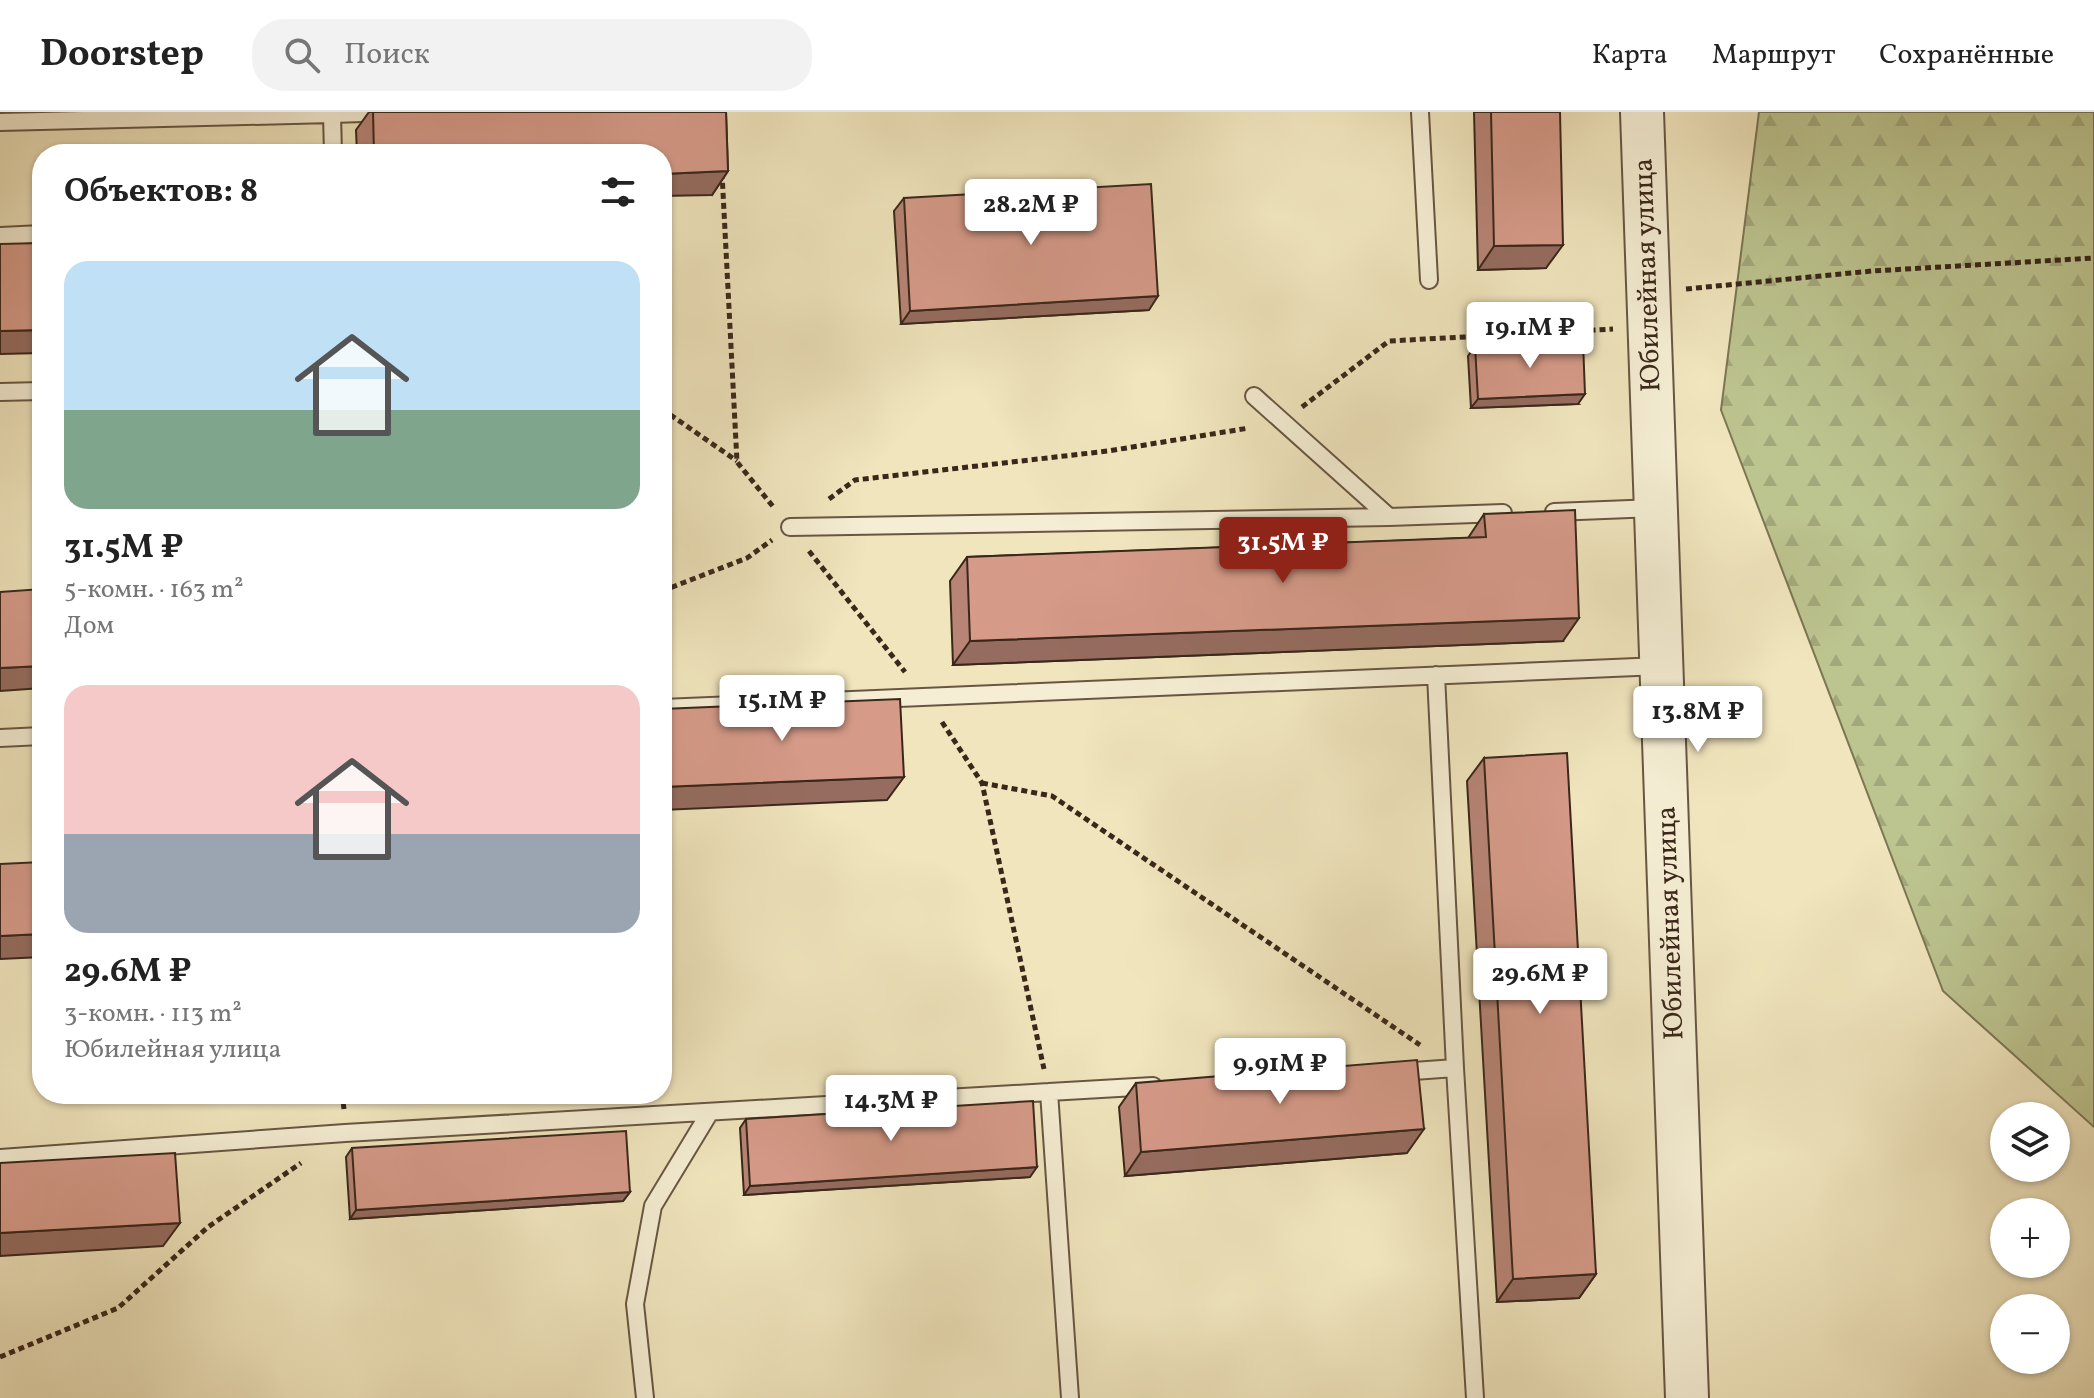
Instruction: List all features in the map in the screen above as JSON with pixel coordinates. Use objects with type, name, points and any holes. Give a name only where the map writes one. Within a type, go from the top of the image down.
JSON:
[{"type":"street","name":"Юбилейная улица","points":[[1642,112],[1687,1398]]},
{"type":"lane","points":[[0,122],[394,112]]},
{"type":"lane","points":[[1420,112],[1429,280]]},
{"type":"lane","points":[[333,113],[333,144]]},
{"type":"lane","points":[[0,236],[32,234]]},
{"type":"lane","points":[[0,392],[32,391]]},
{"type":"lane","points":[[1254,396],[1389,517]]},
{"type":"lane","points":[[790,527],[1389,517],[1657,508]]},
{"type":"lane","points":[[672,708],[1662,666]]},
{"type":"lane","points":[[1436,675],[1475,1398]]},
{"type":"lane","points":[[0,738],[32,736]]},
{"type":"lane","points":[[1377,1073],[1455,1068]]},
{"type":"lane","points":[[0,1158],[345,1133],[1174,1085]]},
{"type":"lane","points":[[1049,1092],[1070,1398]]},
{"type":"lane","points":[[645,1398],[635,1304],[653,1206],[710,1112]]},
{"type":"path","points":[[722,160],[737,462]]},
{"type":"path","points":[[672,587],[747,558],[855,480],[1108,451],[1282,422],[1389,341],[1650,310],[1872,271],[2094,258]]},
{"type":"path","points":[[672,416],[737,462],[925,697],[982,783],[1049,1092]]},
{"type":"path","points":[[982,783],[1052,796],[1455,1068]]},
{"type":"path","points":[[0,1357],[118,1308],[208,1227],[345,1133]]},
{"type":"green space","points":[[1759,112],[2094,112],[2094,1127],[2070,1102],[2066,1102],[1943,991],[1721,410]]},
{"type":"building","points":[[373,112],[726,112],[728,171],[672,174],[672,144],[374,144]]},
{"type":"building","points":[[1491,112],[1560,112],[1563,245],[1494,246]]},
{"type":"building","points":[[1151,184],[1158,296],[910,311],[904,198]]},
{"type":"building","points":[[32,243],[32,330],[0,331],[0,244]]},
{"type":"building","points":[[1583,342],[1585,394],[1478,399],[1475,346]]},
{"type":"building","points":[[1575,510],[1579,618],[970,641],[967,557],[1486,537],[1484,514]]},
{"type":"building","points":[[32,590],[32,666],[0,668],[0,592]]},
{"type":"building","points":[[900,699],[904,777],[672,787],[672,709]]},
{"type":"building","points":[[1567,753],[1596,1274],[1513,1279],[1484,758]]},
{"type":"building","points":[[32,862],[32,934],[0,936],[0,864]]},
{"type":"building","points":[[1417,1060],[1424,1129],[1141,1152],[1136,1083]]},
{"type":"building","points":[[1033,1101],[1037,1167],[750,1186],[746,1119]]},
{"type":"building","points":[[626,1131],[630,1192],[356,1210],[352,1148]]},
{"type":"building","points":[[175,1153],[180,1223],[0,1233],[0,1163]]}]
